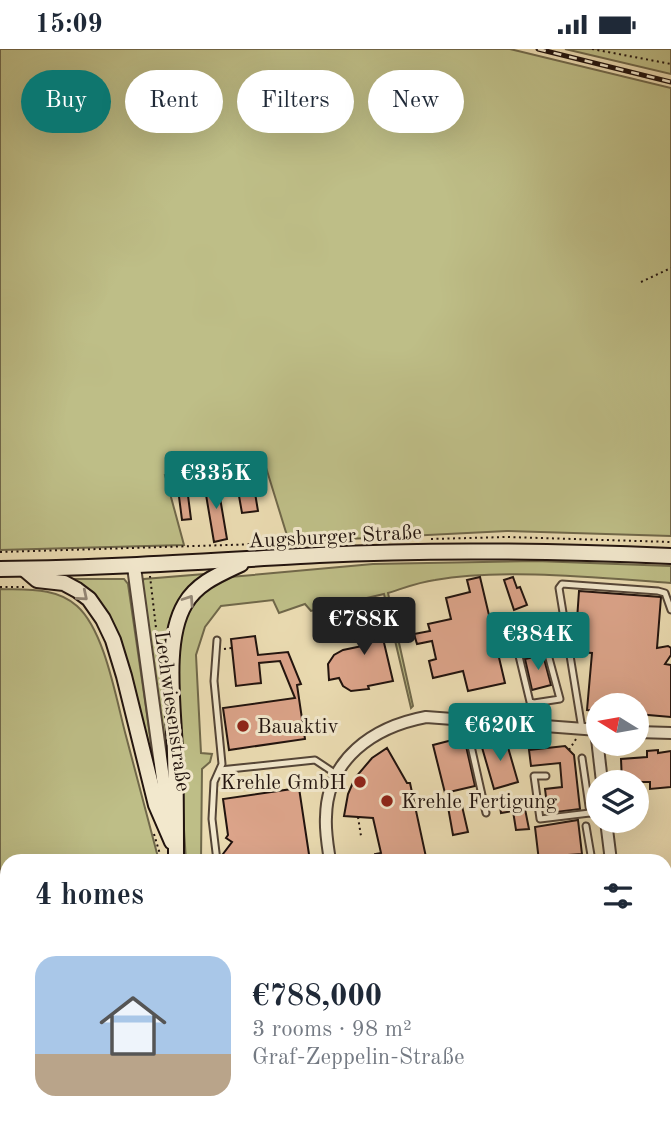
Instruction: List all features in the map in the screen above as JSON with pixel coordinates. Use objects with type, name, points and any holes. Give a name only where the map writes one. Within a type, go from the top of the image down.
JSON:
[{"type":"main road","name":"Augsburger Straße","points":[[0,569],[142,567],[321,555],[506,551],[671,556]]},
{"type":"main road","points":[[175,854],[173,670],[174,638],[178,620],[193,592],[208,581],[248,561]]},
{"type":"main road","points":[[24,569],[37,580],[64,583],[77,590],[89,599],[103,619],[113,640],[124,676],[156,806],[172,842]]},
{"type":"street","name":"Lechwiesenstraße","points":[[142,567],[174,854]]},
{"type":"street","points":[[329,854],[326,815],[336,773],[350,753],[379,731],[408,720],[426,717],[535,725],[579,734],[586,732]]},
{"type":"street","points":[[649,732],[671,733]]},
{"type":"street","points":[[608,833],[610,854]]},
{"type":"lane","points":[[579,734],[559,588],[562,584],[658,591],[665,593],[671,610]]},
{"type":"lane","name":"Lechwiesenstraße","points":[[216,854],[212,819],[214,782],[222,764],[214,681],[217,640]]},
{"type":"lane","points":[[546,647],[560,699],[534,703],[530,702],[519,656],[546,647]]},
{"type":"lane","points":[[534,703],[535,725]]},
{"type":"lane","points":[[466,719],[486,813]]},
{"type":"lane","points":[[582,758],[586,786]]},
{"type":"lane","points":[[220,770],[314,760],[336,773]]},
{"type":"lane","points":[[546,776],[534,776],[540,819],[586,813]]},
{"type":"lane","points":[[587,833],[591,854]]},
{"type":"path","points":[[592,49],[671,64]]},
{"type":"path","points":[[640,282],[671,268]]},
{"type":"path","points":[[142,567],[159,657]]},
{"type":"path","points":[[0,587],[34,587]]},
{"type":"path","points":[[351,615],[365,612]]},
{"type":"path","points":[[569,750],[579,734]]},
{"type":"path","points":[[358,817],[361,836]]},
{"type":"path","points":[[155,835],[160,854]]},
{"type":"green space","points":[[0,49],[510,49],[671,88],[671,536],[507,531],[289,542],[264,461],[165,475],[184,545],[0,550]]},
{"type":"green space","points":[[565,49],[671,49],[671,74]]},
{"type":"green space","points":[[536,561],[671,566],[671,583],[553,575],[463,576],[429,581],[388,593],[413,706],[411,708],[384,594],[311,611],[305,604],[279,613],[273,600],[221,606],[205,627],[196,655],[201,753],[212,754],[210,762],[202,769],[201,854],[186,854],[180,750],[179,647],[180,629],[189,606],[198,595],[230,577],[373,564]]},
{"type":"green space","points":[[205,574],[183,597],[169,776],[142,582],[144,579]]},
{"type":"green space","points":[[74,579],[124,579],[128,584],[157,783],[124,654]]},
{"type":"green space","points":[[0,589],[41,591],[60,595],[77,606],[95,632],[108,667],[157,854],[0,854]]},
{"type":"building","points":[[186,480],[191,519],[182,520],[177,481]]},
{"type":"building","points":[[217,480],[227,539],[214,542],[204,483]]},
{"type":"building","points":[[255,493],[258,511],[242,513],[239,496]]},
{"type":"building","points":[[480,577],[505,683],[468,691],[463,671],[433,678],[429,661],[436,659],[432,641],[417,644],[414,634],[430,631],[428,624],[451,619],[446,598],[470,592],[467,580]]},
{"type":"building","points":[[513,577],[527,605],[514,610],[504,580]]},
{"type":"building","points":[[579,591],[661,597],[657,648],[671,648],[671,655],[665,664],[671,665],[671,717],[649,715],[649,693],[588,693],[592,653],[578,652],[581,620],[577,620]]},
{"type":"building","points":[[381,604],[386,629],[381,630],[393,681],[368,686],[369,689],[351,691],[343,686],[339,678],[329,680],[328,664],[334,655],[343,650],[367,645],[362,624],[367,623],[363,608]]},
{"type":"building","points":[[255,636],[258,655],[288,652],[301,684],[297,685],[305,739],[229,750],[223,708],[295,698],[280,661],[259,663],[261,683],[236,686],[231,639]]},
{"type":"building","points":[[543,655],[551,685],[532,690],[525,659]]},
{"type":"building","points":[[464,737],[475,786],[445,793],[433,745]]},
{"type":"building","points":[[505,737],[518,782],[494,789],[481,744]]},
{"type":"building","points":[[565,746],[574,755],[580,809],[548,813],[545,789],[562,787],[560,763],[531,766],[529,750]]},
{"type":"building","points":[[387,748],[407,783],[410,783],[425,854],[375,854],[381,853],[373,818],[344,816],[348,794],[355,778],[372,758]]},
{"type":"building","points":[[658,750],[658,753],[671,751],[671,787],[650,789],[649,770],[621,770],[621,759],[647,757],[649,751]]},
{"type":"building","points":[[299,788],[309,854],[223,854],[232,842],[226,838],[228,835],[223,799]]},
{"type":"building","points":[[523,799],[529,829],[516,830],[513,811],[501,813],[499,801]]},
{"type":"building","points":[[462,806],[468,832],[453,835],[448,807]]},
{"type":"building","points":[[578,820],[582,854],[538,854],[535,827]]},
{"type":"railway","points":[[538,49],[671,82]]},
{"type":"place","name":"Bauaktiv","points":[[243,726]]},
{"type":"place","name":"Krehle GmbH","points":[[360,782]]},
{"type":"place","name":"Krehle Fertigung","points":[[387,801]]}]
